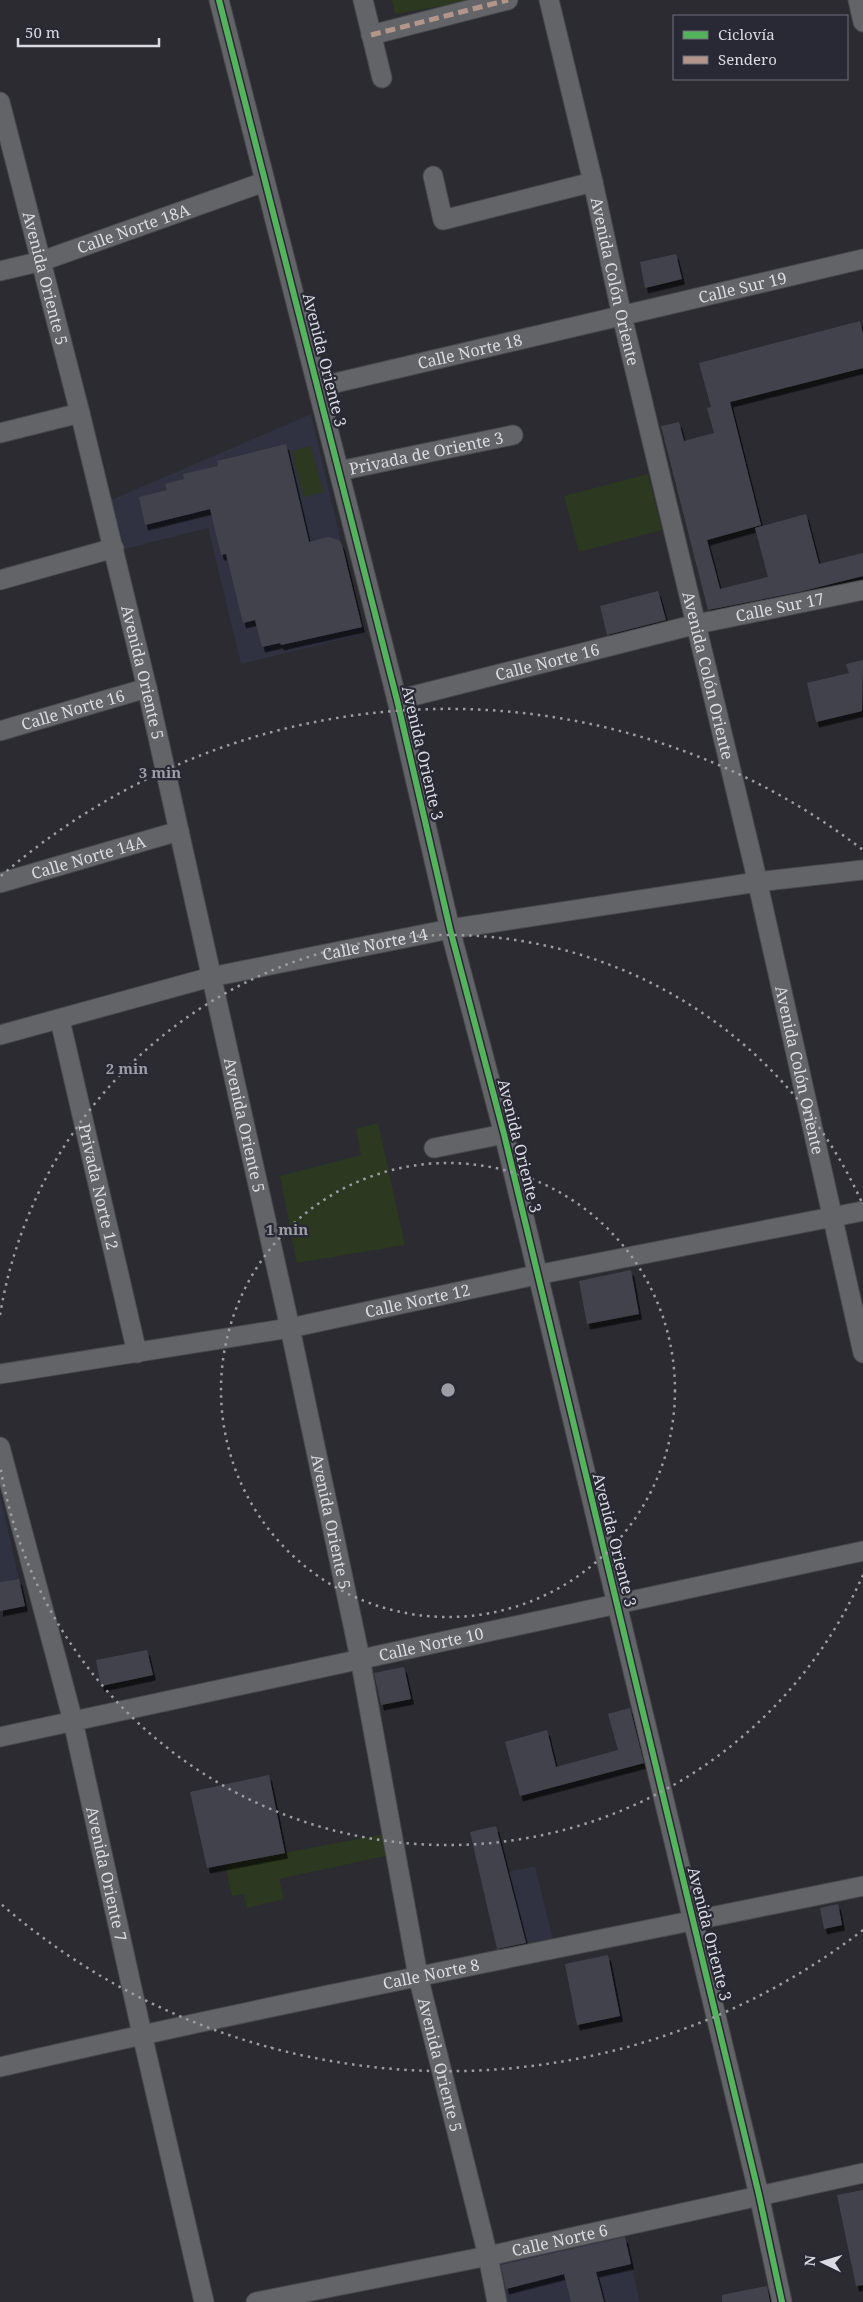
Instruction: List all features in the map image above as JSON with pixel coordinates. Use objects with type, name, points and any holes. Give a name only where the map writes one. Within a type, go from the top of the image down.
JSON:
[{"type":"street","name":"Avenida Oriente 3","points":[[219,0],[397,700],[450,929],[504,1134],[536,1275],[759,2195],[782,2302]]},
{"type":"street","points":[[362,0],[382,78]]},
{"type":"street","points":[[371,35],[508,0]]},
{"type":"street","name":"Avenida Colón Oriente","points":[[549,0],[757,882],[863,1353]]},
{"type":"street","points":[[858,0],[863,22]]},
{"type":"street","name":"Avenida Oriente 5","points":[[1,112],[42,261],[147,688],[290,1328],[360,1658],[418,1976],[488,2256],[497,2302]]},
{"type":"street","points":[[432,176],[443,220],[593,182]]},
{"type":"street","name":"Calle Norte 18A","points":[[0,271],[42,261],[264,182]]},
{"type":"street","name":"Calle Sur 19","points":[[622,316],[863,259]]},
{"type":"street","name":"Calle Norte 18","points":[[318,387],[622,316]]},
{"type":"street","points":[[0,433],[80,413]]},
{"type":"street","name":"Privada de Oriente 3","points":[[339,471],[513,436]]},
{"type":"street","points":[[0,580],[114,548]]},
{"type":"street","name":"Calle Sur 17","points":[[697,624],[863,590]]},
{"type":"street","name":"Calle Norte 16","points":[[397,700],[697,624]]},
{"type":"street","name":"Calle Norte 16","points":[[0,731],[147,688]]},
{"type":"street","name":"Calle Norte 14A","points":[[0,883],[179,831]]},
{"type":"street","name":"Calle Norte 14","points":[[0,1035],[211,977],[450,929],[757,882],[863,870]]},
{"type":"street","name":"Privada Norte 12","points":[[60,1020],[137,1353]]},
{"type":"street","points":[[434,1148],[504,1134]]},
{"type":"street","name":"Calle Norte 12","points":[[0,1374],[290,1328],[536,1275],[863,1211]]},
{"type":"street","name":"Avenida Oriente 7","points":[[0,1447],[73,1721],[142,2034],[204,2302]]},
{"type":"street","name":"Calle Norte 10","points":[[0,1736],[863,1551]]},
{"type":"street","name":"Calle Norte 8","points":[[0,2067],[142,2034],[418,1976],[863,1886]]},
{"type":"street","name":"Calle Norte 6","points":[[256,2302],[488,2256],[863,2173]]},
{"type":"shaded area","points":[[311,414],[363,634],[241,664],[208,528],[125,549],[111,500]]},
{"type":"shaded area","points":[[0,1495],[19,1579],[0,1582]]},
{"type":"shaded area","points":[[535,1866],[554,1944],[528,1951],[508,1872]]},
{"type":"shaded area","points":[[624,2235],[640,2302],[505,2302],[497,2265]]},
{"type":"green space","points":[[392,0],[475,0],[395,14]]},
{"type":"green space","points":[[311,446],[323,492],[303,497],[292,451]]},
{"type":"green space","points":[[648,474],[662,530],[579,552],[564,496]]},
{"type":"green space","points":[[378,1123],[405,1245],[297,1263],[280,1176],[361,1155],[356,1129]]},
{"type":"green space","points":[[385,1834],[390,1855],[279,1879],[284,1899],[247,1908],[244,1894],[232,1896],[225,1864]]},
{"type":"building","points":[[676,254],[682,279],[645,288],[640,262]]},
{"type":"building","points":[[860,321],[863,334],[863,368],[730,402],[761,525],[707,540],[720,589],[768,577],[755,528],[806,514],[819,564],[863,553],[863,576],[799,592],[708,610],[661,426],[679,422],[684,441],[714,433],[707,408],[711,407],[699,363]]},
{"type":"building","points":[[286,444],[309,542],[328,537],[339,540],[342,545],[362,627],[281,645],[280,643],[262,647],[255,620],[243,623],[226,554],[221,555],[210,509],[145,525],[139,497],[167,490],[165,484],[184,479],[183,474],[218,466],[217,461]]},
{"type":"building","points":[[658,591],[666,620],[607,635],[600,606]]},
{"type":"building","points":[[863,660],[862,711],[816,722],[807,683],[849,673],[846,664]]},
{"type":"building","points":[[631,1270],[639,1314],[587,1324],[579,1281]]},
{"type":"building","points":[[19,1579],[25,1606],[0,1611],[0,1582]]},
{"type":"building","points":[[147,1650],[153,1675],[101,1686],[96,1660]]},
{"type":"building","points":[[404,1667],[411,1699],[381,1705],[374,1673]]},
{"type":"building","points":[[630,1708],[644,1763],[520,1796],[505,1742],[547,1730],[556,1767],[618,1750],[608,1714]]},
{"type":"building","points":[[269,1775],[285,1853],[207,1868],[190,1792]]},
{"type":"building","points":[[496,1826],[526,1943],[497,1949],[470,1832]]},
{"type":"building","points":[[838,1904],[842,1925],[824,1929],[820,1908]]},
{"type":"building","points":[[608,1955],[620,2016],[577,2025],[565,1964]]},
{"type":"building","points":[[863,2190],[863,2285],[856,2286],[837,2195]]},
{"type":"building","points":[[625,2237],[631,2264],[596,2272],[604,2302],[571,2302],[564,2274],[506,2289],[501,2265]]},
{"type":"building","points":[[767,2286],[770,2302],[722,2302],[722,2295]]},
{"type":"marked path","points":[[371,35],[508,0]]},
{"type":"cycle path","points":[[219,0],[397,700],[450,929],[504,1134],[759,2195],[782,2302]]}]
